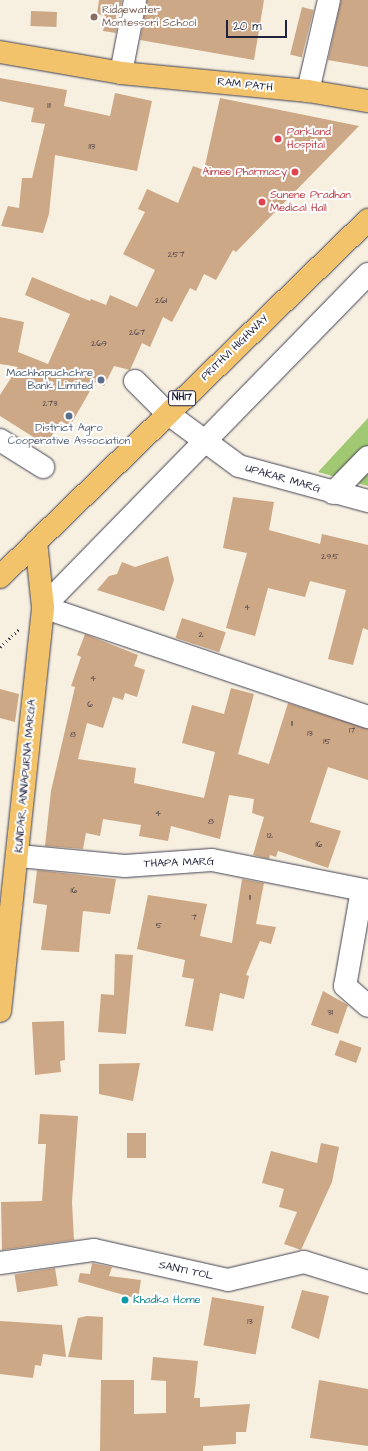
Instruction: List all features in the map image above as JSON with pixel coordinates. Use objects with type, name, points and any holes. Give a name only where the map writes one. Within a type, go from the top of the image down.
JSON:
[{"type":"main road","name":"RAM PATH","points":[[0,52],[121,73],[308,91],[368,101]]},
{"type":"main road","name":"PRITHVI HIGHWAY","points":[[0,577],[166,413],[368,221]]},
{"type":"main road","name":"KUNDAR, ANNAPURNA MARGA","points":[[0,1011],[19,856],[42,607],[36,541]]},
{"type":"street","points":[[121,73],[135,0]]},
{"type":"street","points":[[308,91],[329,0]]},
{"type":"street","points":[[368,274],[42,607],[368,717]]},
{"type":"street","name":"UPAKAR MARG","points":[[135,381],[166,413],[206,440],[239,466],[333,493],[368,501]]},
{"type":"street","points":[[0,440],[43,467]]},
{"type":"street","points":[[333,493],[368,457]]},
{"type":"street","name":"THAPA MARG","points":[[19,856],[125,866],[212,860],[365,890],[345,986],[368,1006]]},
{"type":"street","name":"SANTI TOL","points":[[0,1263],[94,1250],[228,1280],[304,1262],[368,1282]]},
{"type":"green space","points":[[368,418],[368,486],[318,472]]},
{"type":"building","points":[[99,0],[122,0],[116,33],[103,31],[106,16],[97,14]]},
{"type":"building","points":[[147,0],[264,0],[254,60],[140,40]]},
{"type":"building","points":[[341,0],[368,0],[368,67],[328,60]]},
{"type":"building","points":[[302,7],[314,10],[302,57],[290,55]]},
{"type":"building","points":[[31,11],[57,12],[56,27],[30,26]]},
{"type":"building","points":[[0,78],[67,90],[64,106],[110,116],[115,93],[152,101],[137,171],[55,155],[49,214],[43,233],[1,226],[8,206],[19,208],[22,178],[32,178],[45,124],[31,122],[34,108],[0,101]]},
{"type":"building","points":[[220,98],[359,126],[236,252],[233,250],[216,280],[204,274],[196,291],[190,288],[172,322],[163,317],[150,347],[142,343],[130,370],[114,366],[104,386],[95,382],[70,426],[61,421],[46,445],[0,416],[0,395],[18,367],[0,364],[0,317],[24,322],[18,352],[48,364],[70,314],[25,295],[32,277],[90,301],[91,299],[106,305],[110,295],[137,307],[155,270],[123,254],[145,212],[138,209],[147,189],[178,203],[193,166],[204,170]]},
{"type":"building","points":[[233,497],[274,502],[269,530],[320,544],[322,534],[368,545],[368,630],[363,628],[353,665],[328,659],[346,590],[310,581],[305,597],[268,588],[255,636],[226,628],[247,553],[223,548]]},
{"type":"building","points":[[168,556],[174,580],[164,611],[97,590],[109,576],[117,574],[122,562],[135,567]]},
{"type":"building","points":[[182,618],[226,632],[219,652],[176,638]]},
{"type":"building","points":[[85,634],[138,655],[134,666],[145,670],[137,697],[125,693],[123,700],[113,697],[103,728],[87,723],[78,759],[136,768],[134,783],[204,798],[215,752],[182,743],[192,705],[224,714],[231,688],[254,694],[238,754],[269,764],[288,703],[368,729],[368,780],[328,767],[310,822],[341,831],[328,868],[278,851],[276,857],[270,855],[269,859],[253,855],[264,817],[252,813],[254,799],[229,795],[220,839],[171,826],[168,841],[139,836],[141,825],[103,819],[100,836],[86,833],[83,849],[45,846],[51,791],[75,687],[71,686],[81,657],[77,655]]},
{"type":"building","points":[[0,689],[19,694],[15,722],[0,718]]},
{"type":"building","points":[[37,870],[116,879],[110,914],[83,911],[79,952],[41,950],[47,905],[33,903]]},
{"type":"building","points":[[242,879],[264,883],[256,924],[276,927],[271,944],[260,941],[246,975],[249,976],[244,999],[220,993],[213,1031],[185,1026],[194,979],[182,977],[185,960],[137,949],[148,895],[207,904],[200,936],[232,943]]},
{"type":"building","points":[[115,954],[133,955],[126,1034],[98,1032],[101,994],[114,995]]},
{"type":"building","points":[[323,991],[348,1005],[338,1034],[311,1025]]},
{"type":"building","points":[[64,1021],[65,1060],[60,1061],[61,1072],[35,1075],[32,1022]]},
{"type":"building","points":[[340,1040],[362,1048],[356,1063],[335,1055]]},
{"type":"building","points":[[140,1063],[133,1101],[99,1094],[99,1064]]},
{"type":"building","points":[[40,1114],[78,1116],[72,1202],[74,1240],[2,1250],[1,1202],[42,1201],[46,1144],[38,1144]]},
{"type":"building","points":[[127,1133],[146,1133],[146,1158],[127,1158]]},
{"type":"building","points":[[321,1143],[339,1147],[332,1182],[301,1250],[284,1244],[297,1212],[279,1207],[284,1189],[262,1183],[271,1151],[317,1163]]},
{"type":"building","points":[[92,1263],[112,1267],[109,1276],[141,1280],[138,1299],[78,1282],[80,1273],[90,1274]]},
{"type":"building","points":[[55,1268],[58,1286],[17,1292],[15,1274]]},
{"type":"building","points":[[302,1290],[329,1296],[319,1339],[291,1328]]},
{"type":"building","points":[[212,1297],[264,1306],[256,1354],[203,1345]]},
{"type":"building","points":[[87,1316],[103,1317],[102,1360],[68,1357],[78,1318]]},
{"type":"building","points":[[0,1321],[62,1325],[66,1357],[43,1354],[41,1366],[35,1365],[33,1378],[0,1374]]},
{"type":"building","points":[[153,1357],[198,1361],[194,1398],[200,1398],[200,1407],[250,1404],[246,1432],[236,1432],[236,1444],[203,1446],[203,1451],[100,1451],[101,1380],[134,1380],[134,1414],[166,1413],[166,1381],[151,1380]]},
{"type":"building","points":[[319,1380],[368,1389],[368,1446],[310,1438]]},
{"type":"place","name":"Ridgewater Montessori School","points":[[94,17]]},
{"type":"place","name":"Parkland Hospital","points":[[278,139]]},
{"type":"place","name":"Aimee Pharmacy","points":[[295,172]]},
{"type":"place","name":"Sunene Pradhan Medical Hall","points":[[262,202]]},
{"type":"place","name":"Machhapuchchre Bank Limited","points":[[101,380]]},
{"type":"place","name":"District Agro Cooperative Association","points":[[69,416]]},
{"type":"place","name":"Khadka Home","points":[[125,1300]]}]
